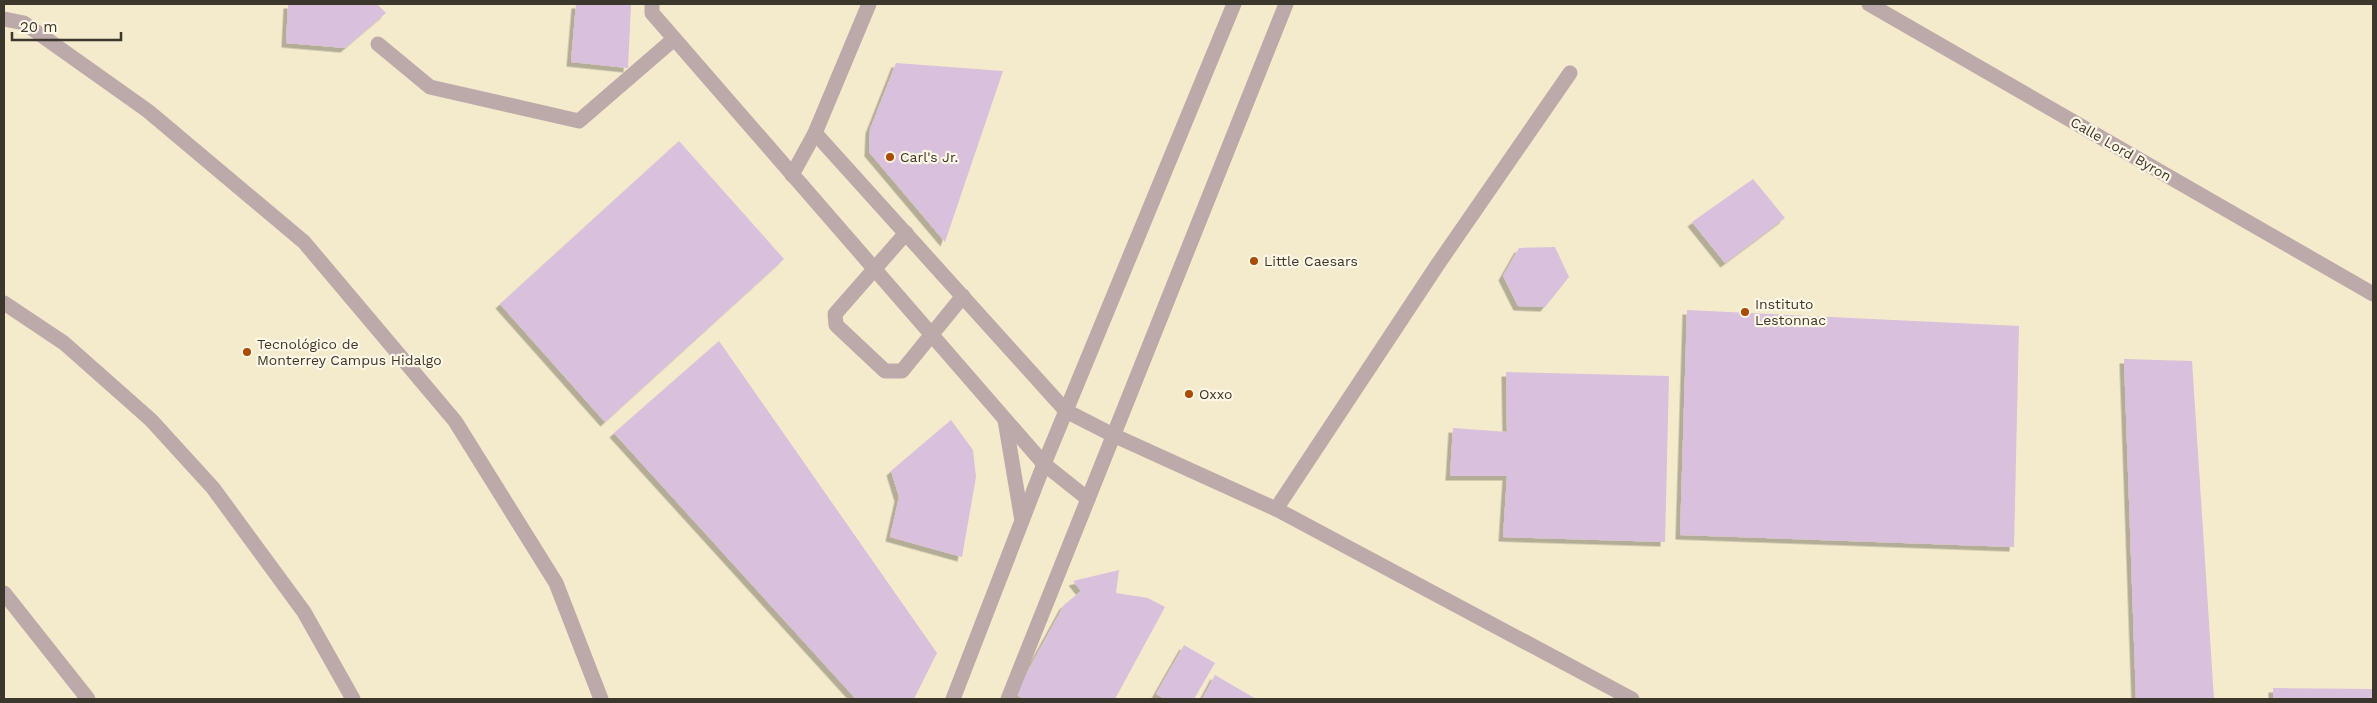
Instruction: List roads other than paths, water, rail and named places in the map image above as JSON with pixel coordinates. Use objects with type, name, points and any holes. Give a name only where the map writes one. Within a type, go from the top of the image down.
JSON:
[{"type":"street","points":[[652,4],[652,13],[674,39],[1004,419],[1044,464],[1088,499]]},
{"type":"street","points":[[792,174],[816,133],[869,4]]},
{"type":"street","points":[[953,699],[1044,464],[1234,4]]},
{"type":"street","points":[[1008,699],[1113,435],[1160,325],[1286,4]]},
{"type":"street","name":"Calle Lord Byron","points":[[1869,4],[2373,294]]},
{"type":"street","points":[[4,19],[24,23],[148,111],[304,242],[455,420],[556,583],[601,699]]},
{"type":"street","points":[[378,44],[430,87],[579,121],[674,39]]},
{"type":"street","points":[[1276,509],[1438,264],[1570,73]]},
{"type":"street","points":[[816,133],[1066,410],[1113,435],[1276,509],[1632,699]]},
{"type":"street","points":[[906,233],[835,314],[836,325],[885,371],[902,371],[963,296]]},
{"type":"street","points":[[4,303],[72,349],[151,420],[213,488],[304,612],[353,699]]},
{"type":"street","points":[[1004,419],[1022,522]]},
{"type":"street","points":[[4,593],[88,699]]},
{"type":"place","name":"Carl's Jr.","points":[[890,157]]},
{"type":"place","name":"Little Caesars","points":[[1254,261]]},
{"type":"place","name":"Instituto Lestonnac","points":[[1745,312]]},
{"type":"place","name":"Tecnológico de Monterrey Campus Hidalgo","points":[[247,352]]},
{"type":"place","name":"Oxxo","points":[[1189,394]]}]
